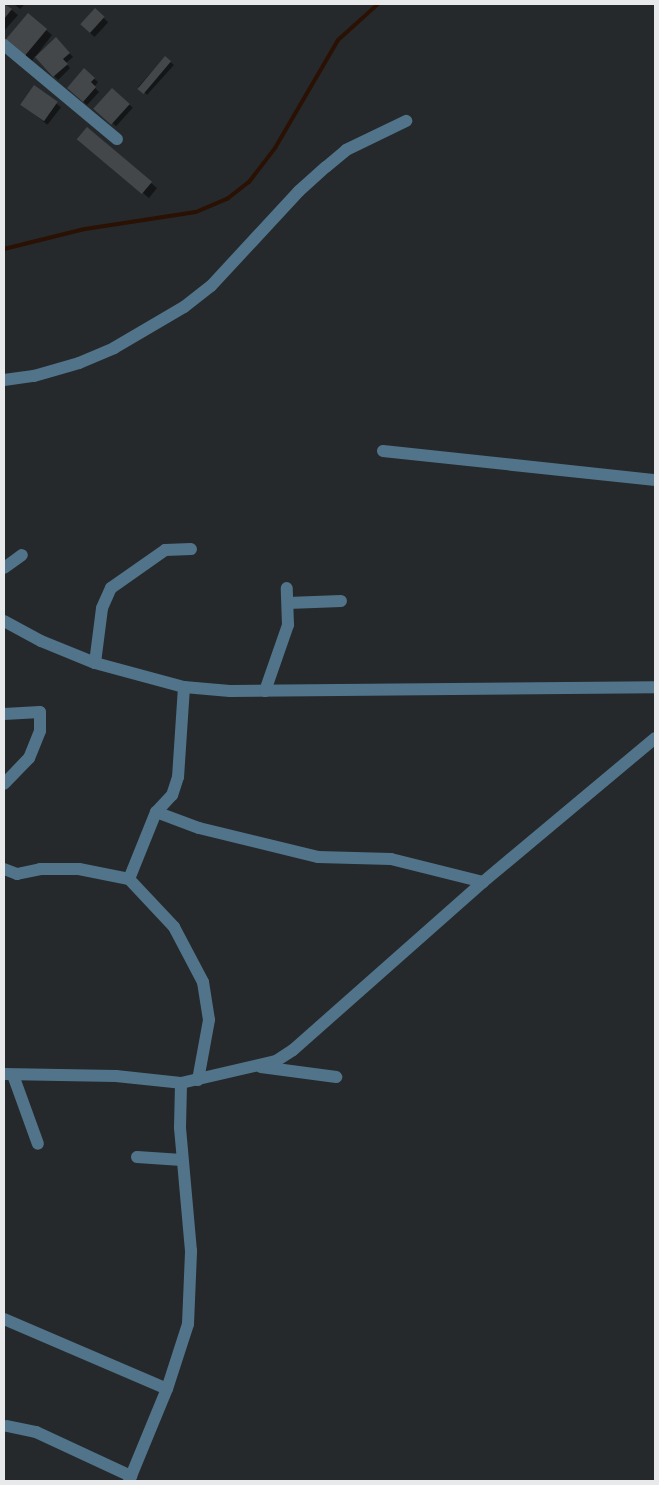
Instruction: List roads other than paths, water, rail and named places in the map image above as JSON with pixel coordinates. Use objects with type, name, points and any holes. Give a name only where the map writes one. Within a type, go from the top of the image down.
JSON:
[{"type":"street","points":[[4,45],[117,139]]},
{"type":"street","points":[[4,380],[34,376],[79,363],[123,343],[184,307],[211,286],[299,191],[346,150],[406,121]]},
{"type":"street","points":[[383,451],[655,480]]},
{"type":"street","points":[[95,663],[102,608],[112,588],[165,550],[190,549]]},
{"type":"street","points":[[4,568],[22,555]]},
{"type":"street","points":[[265,691],[283,644],[288,603],[287,588]]},
{"type":"street","points":[[288,603],[341,601]]},
{"type":"street","points":[[4,621],[41,641],[95,663],[184,687],[265,691],[655,688]]},
{"type":"street","points":[[129,879],[156,812],[172,795],[178,777],[184,687]]},
{"type":"street","points":[[4,714],[40,712],[40,731],[29,758],[4,784]]},
{"type":"street","points":[[38,1144],[9,1074],[116,1076],[181,1083],[258,1067],[293,1050],[483,882],[655,738]]},
{"type":"street","points":[[156,812],[199,828],[318,857],[391,859],[483,882]]},
{"type":"street","points":[[4,869],[17,874],[40,869],[80,869],[129,879],[174,927],[203,982],[209,1020],[198,1080]]},
{"type":"street","points":[[258,1067],[336,1077]]},
{"type":"street","points":[[7,1426],[36,1432],[130,1479],[167,1389],[188,1324],[191,1235],[182,1160],[181,1083]]},
{"type":"street","points":[[137,1157],[182,1160]]},
{"type":"street","points":[[4,1319],[167,1389]]},
{"type":"waterway","points":[[4,249],[85,229],[196,212],[227,199],[249,182],[275,148],[338,40],[378,4]]}]
